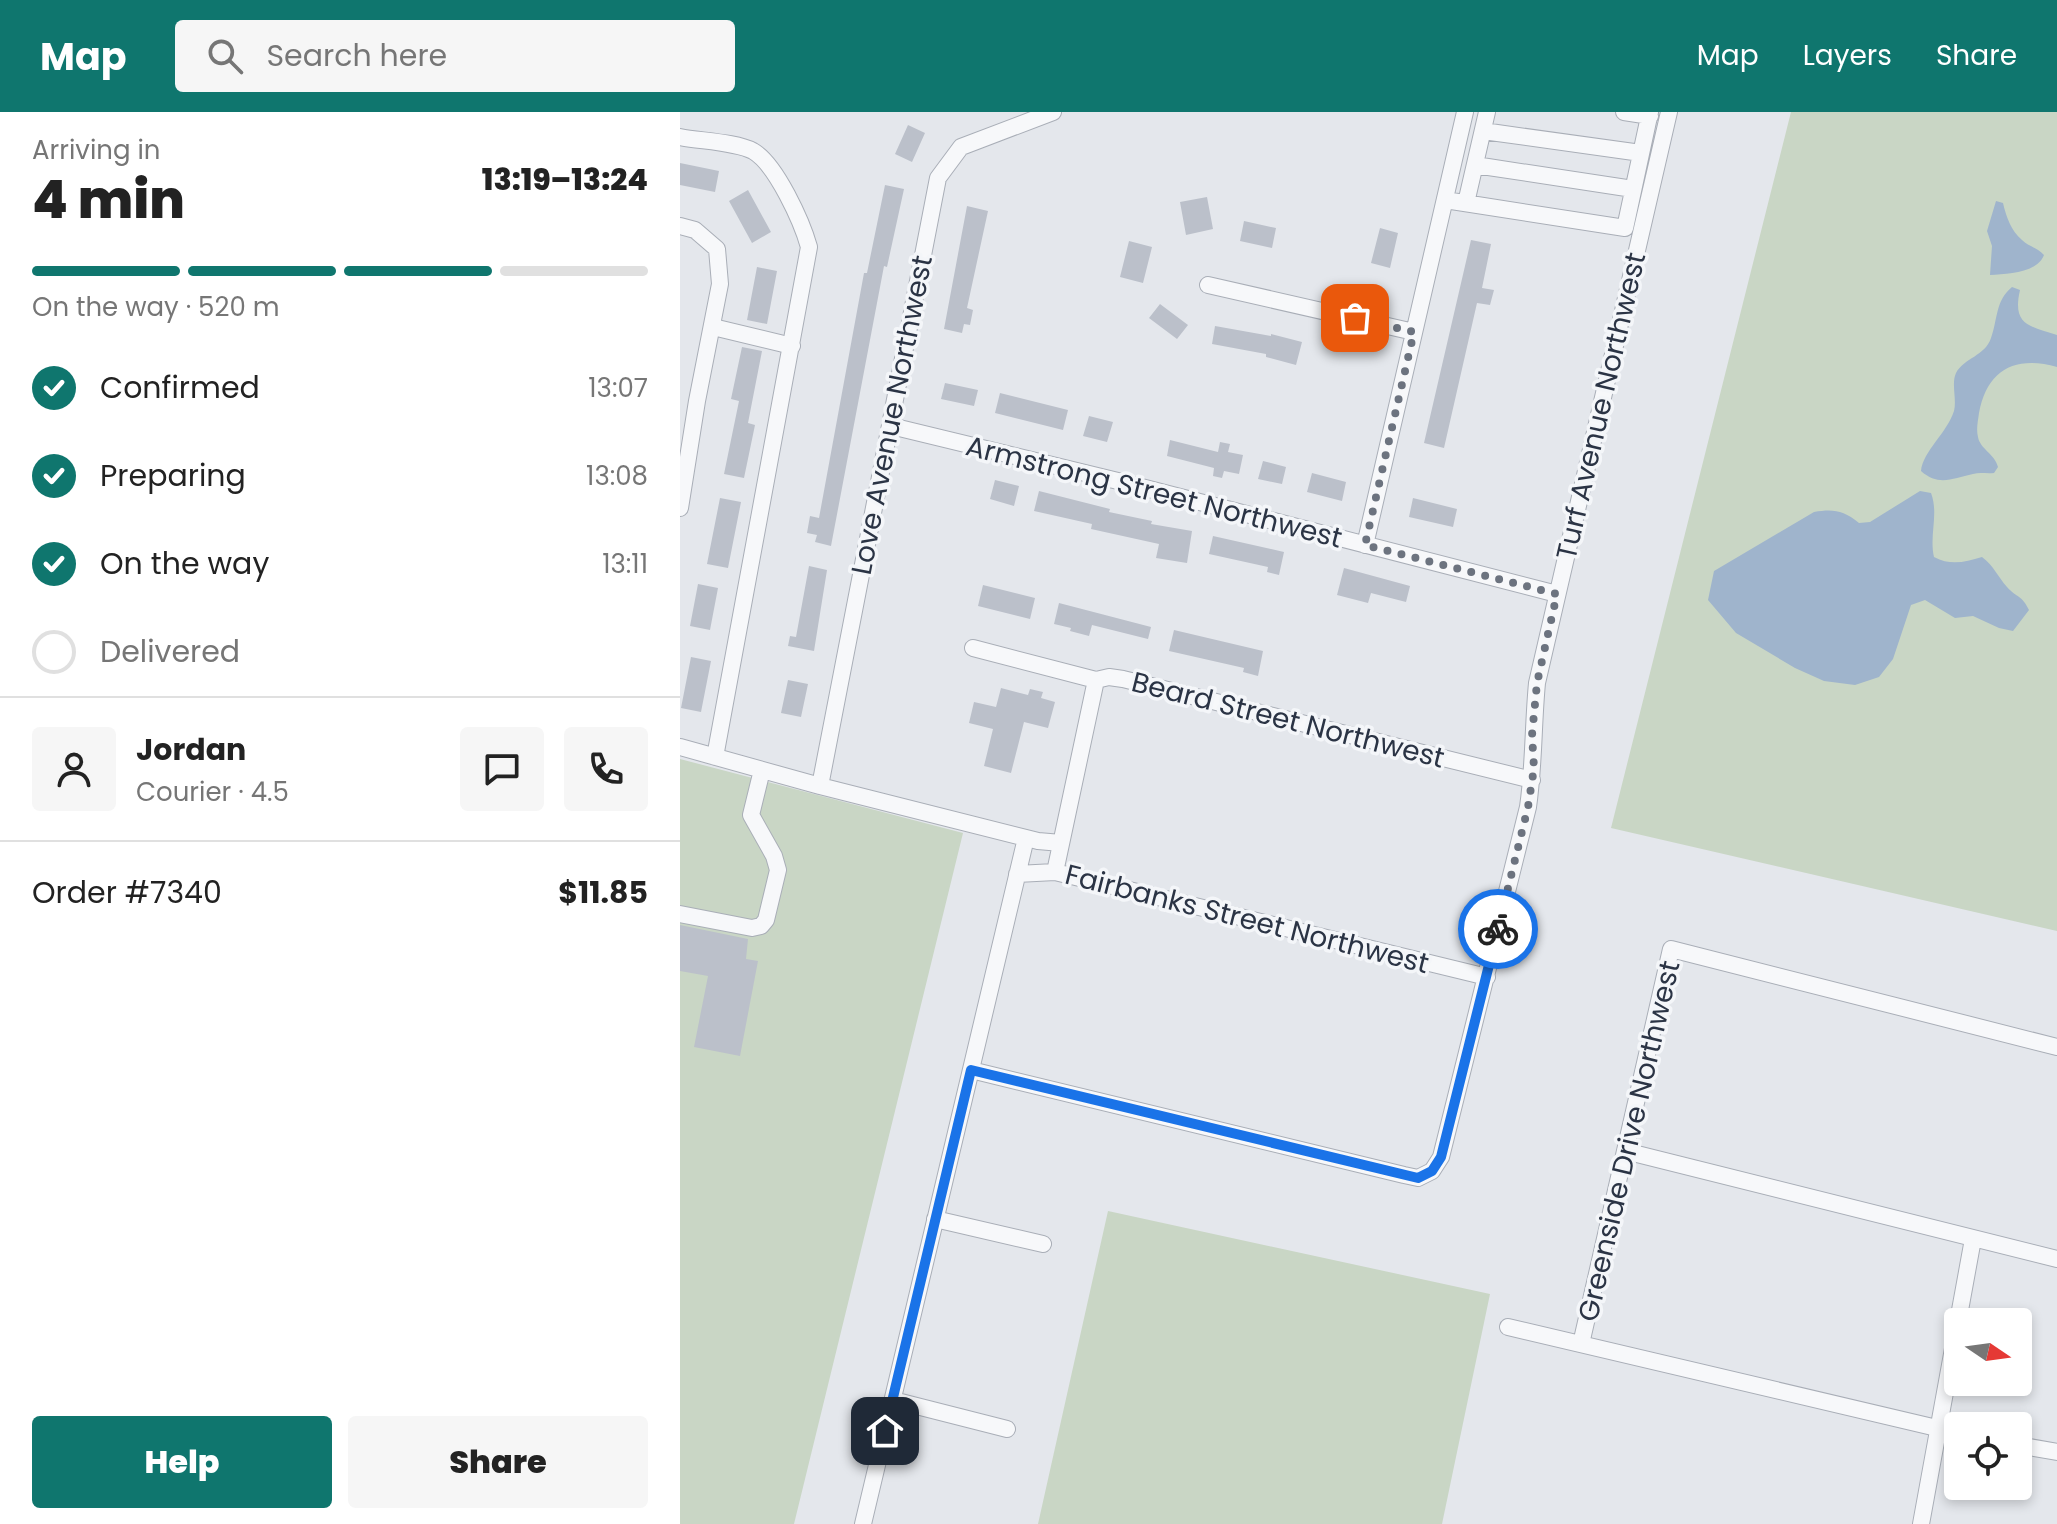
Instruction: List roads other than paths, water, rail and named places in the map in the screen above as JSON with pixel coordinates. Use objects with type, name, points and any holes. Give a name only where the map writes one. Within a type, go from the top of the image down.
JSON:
[{"type":"street","name":"Love Avenue Northwest","points":[[820,786],[938,178],[961,147],[1053,112]]},
{"type":"street","points":[[1365,545],[1465,112]]},
{"type":"street","points":[[1466,203],[1487,112]]},
{"type":"street","points":[[1624,112],[1650,114],[1625,228]]},
{"type":"street","name":"Turf Avenue Northwest","points":[[971,1070],[1418,1178],[1432,1171],[1441,1157],[1528,807],[1537,683],[1669,112]]},
{"type":"street","points":[[1483,131],[1641,153]]},
{"type":"street","points":[[680,137],[754,152],[767,164],[783,188],[805,231],[809,247],[715,757]]},
{"type":"street","points":[[1475,165],[1633,189]]},
{"type":"street","points":[[1445,200],[1643,229]]},
{"type":"street","points":[[680,226],[695,230],[717,249],[720,284],[680,508]]},
{"type":"street","points":[[1208,285],[1414,332]]},
{"type":"street","points":[[713,327],[792,346]]},
{"type":"street","name":"Armstrong Street Northwest","points":[[891,426],[1557,594]]},
{"type":"street","points":[[973,648],[1096,680]]},
{"type":"street","name":"Beard Street Northwest","points":[[1055,872],[1096,680],[1109,677],[1532,780]]},
{"type":"street","points":[[680,747],[1026,838],[1061,843]]},
{"type":"street","points":[[680,914],[738,927],[761,926],[766,920],[778,870],[774,856],[751,815],[762,770]]},
{"type":"street","points":[[863,1524],[1026,838]]},
{"type":"street","name":"Fairbanks Street Northwest","points":[[1017,874],[1055,872],[1487,977]]},
{"type":"street","name":"Greenside Drive Northwest","points":[[1581,1344],[1671,949],[2057,1047]]},
{"type":"street","points":[[1625,1151],[2057,1259]]},
{"type":"street","points":[[935,1219],[1043,1244]]},
{"type":"street","points":[[1921,1524],[1973,1239]]},
{"type":"street","points":[[1508,1327],[1944,1430]]},
{"type":"street","points":[[893,1400],[1007,1429]]},
{"type":"street","points":[[2032,1448],[2057,1452]]},
{"type":"water","points":[[1996,201],[2003,203],[2018,236],[2044,255],[2035,266],[1990,275],[1992,246],[1987,231]]},
{"type":"water","points":[[2012,287],[2020,290],[2018,311],[2025,322],[2057,335],[2057,367],[2028,363],[2016,365],[1996,376],[1989,386],[1979,413],[1977,431],[1979,441],[1996,462],[1998,467],[1994,473],[1934,479],[1921,471],[1926,456],[1954,411],[1956,373],[1988,344],[2000,304]]},
{"type":"water","points":[[1920,491],[1931,493],[1933,501],[1934,557],[1964,562],[1982,557],[2026,605],[2029,610],[2013,631],[1973,616],[1955,618],[1925,600],[1911,605],[1893,659],[1879,677],[1855,685],[1824,681],[1795,668],[1736,633],[1708,600],[1714,571],[1814,512],[1838,512],[1859,523],[1870,522]]}]
